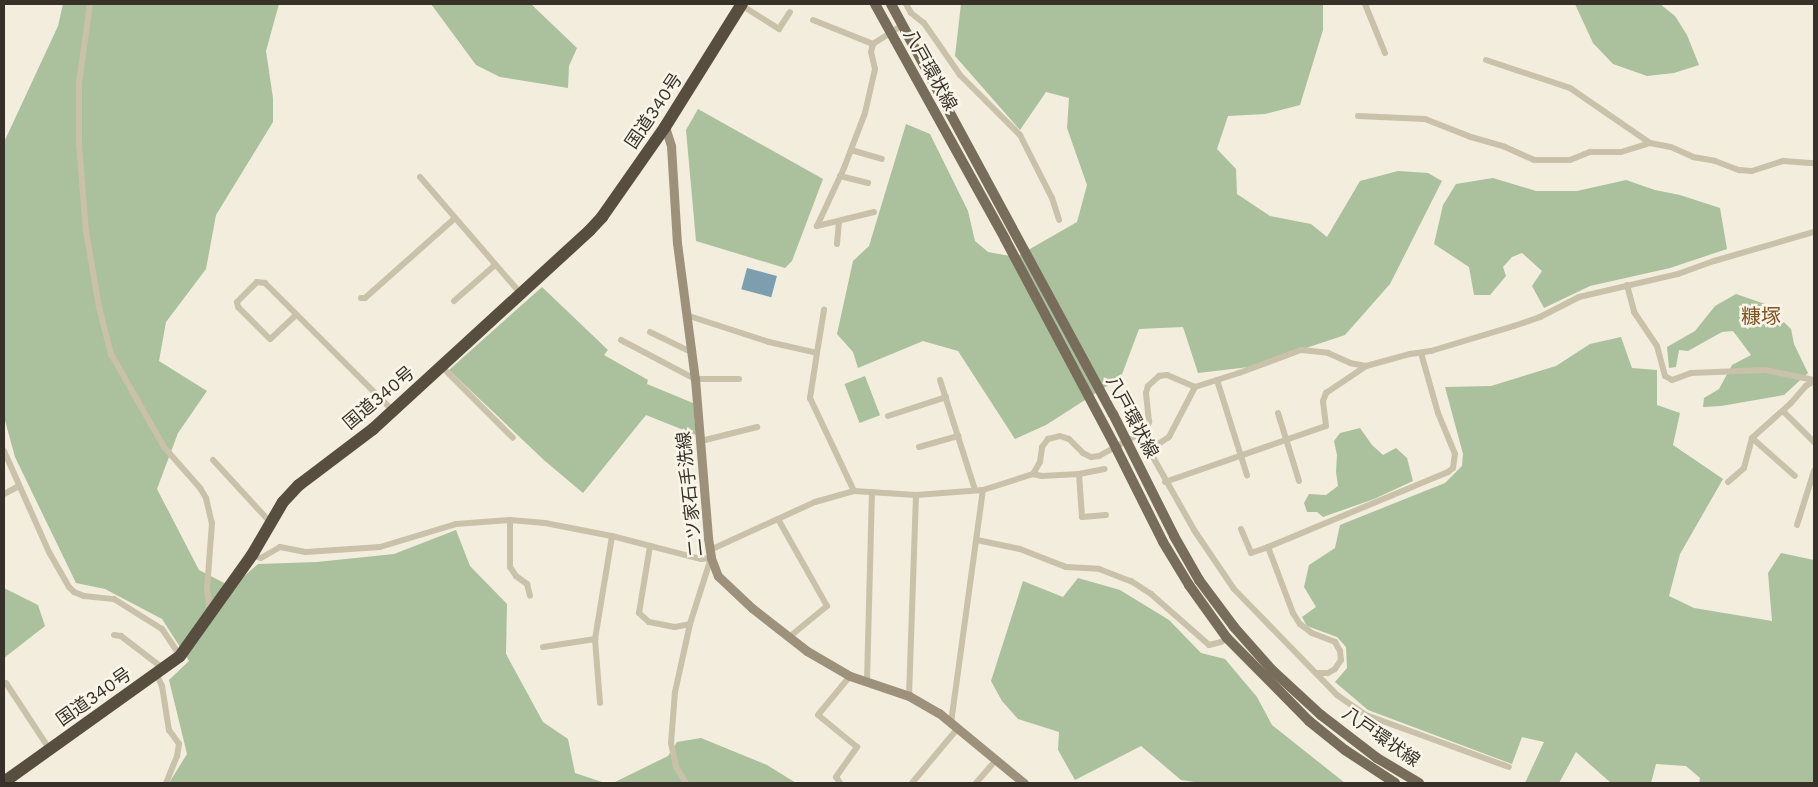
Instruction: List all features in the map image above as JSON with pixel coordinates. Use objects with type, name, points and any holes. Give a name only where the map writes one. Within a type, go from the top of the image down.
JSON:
[{"type":"highway","name":"国道340号","points":[[4,781],[161,672],[180,656],[214,611],[252,555],[270,522],[299,485],[393,411],[602,217],[665,127],[742,4]]},
{"type":"main road","name":"八戸環状線","points":[[875,4],[1005,239],[1164,542],[1189,585],[1228,638],[1309,721],[1345,750],[1395,783]]},
{"type":"main road","name":"八戸環状線","points":[[891,4],[1127,442],[1174,536],[1199,580],[1234,628],[1272,670],[1321,715],[1377,758],[1419,783]]},
{"type":"street","points":[[90,4],[79,83],[79,144],[86,232],[99,307],[111,354],[164,447],[200,488],[206,498],[212,523],[207,590],[209,604],[214,611]]},
{"type":"street","points":[[742,4],[779,29],[790,12]]},
{"type":"street","points":[[906,4],[911,13],[924,23],[960,75],[1020,135],[1052,198],[1059,220]]},
{"type":"street","points":[[1366,4],[1385,53]]},
{"type":"street","points":[[813,20],[874,44]]},
{"type":"street","points":[[874,212],[817,226],[840,176],[865,113],[875,69],[871,52],[874,44],[902,25]]},
{"type":"street","points":[[1486,60],[1570,88],[1650,143],[1671,147],[1693,157],[1715,161],[1740,170],[1752,171],[1783,161],[1814,163]]},
{"type":"street","points":[[1358,116],[1425,119],[1471,137],[1505,146],[1534,160],[1570,160],[1590,152],[1621,152],[1650,143]]},
{"type":"street","name":"二ツ家石手洗線","points":[[665,127],[671,146],[677,243],[695,380],[710,554],[718,576],[788,638],[832,667],[850,676],[909,696],[955,725],[1024,783]]},
{"type":"street","points":[[851,150],[882,159]]},
{"type":"street","points":[[840,176],[868,183]]},
{"type":"street","points":[[420,177],[521,294]]},
{"type":"street","points":[[361,298],[365,298],[455,218]]},
{"type":"street","points":[[837,244],[839,221]]},
{"type":"street","points":[[1165,482],[1326,426],[1323,401],[1326,393],[1366,366],[1421,353],[1514,326],[1579,298],[1678,274],[1714,261],[1814,232]]},
{"type":"street","points":[[454,301],[496,265]]},
{"type":"street","points":[[296,315],[270,339],[238,307],[237,302],[257,282],[262,282],[296,315],[393,411]]},
{"type":"street","points":[[1627,285],[1634,312],[1657,346],[1665,376],[1672,380],[1691,373],[1765,370],[1814,380]]},
{"type":"street","points":[[824,310],[810,398],[854,492]]},
{"type":"street","points":[[686,314],[769,342],[817,353]]},
{"type":"street","points":[[650,332],[691,352]]},
{"type":"street","points":[[621,340],[695,380],[739,378]]},
{"type":"street","points":[[1033,474],[1040,462],[1042,447],[1048,439],[1060,436],[1069,438],[1083,453],[1091,457],[1099,456],[1116,448],[1146,430],[1149,422],[1146,393],[1153,380],[1159,376],[1167,375],[1195,386],[1302,350],[1328,353],[1350,363],[1366,366]]},
{"type":"street","points":[[1241,529],[1251,553],[1448,472],[1453,468],[1455,454],[1438,413],[1421,353]]},
{"type":"street","points":[[442,367],[513,438]]},
{"type":"street","points":[[912,783],[955,725],[977,540],[979,490],[958,436],[940,380]]},
{"type":"street","points":[[1217,380],[1247,475]]},
{"type":"street","points":[[1728,482],[1744,468],[1752,438],[1814,380]]},
{"type":"street","points":[[1195,386],[1169,437],[1149,450],[1165,482],[1194,530],[1234,589],[1318,673],[1337,695],[1366,715],[1509,767]]},
{"type":"street","points":[[888,416],[946,396]]},
{"type":"street","points":[[1783,411],[1814,442]]},
{"type":"street","points":[[1278,413],[1299,481]]},
{"type":"street","points":[[701,441],[758,427]]},
{"type":"street","points":[[919,447],[958,436]]},
{"type":"street","points":[[1752,438],[1795,476]]},
{"type":"street","points":[[4,452],[18,486],[69,587],[74,592],[84,596],[114,599],[141,618],[162,629],[180,656]]},
{"type":"street","points":[[213,460],[270,522]]},
{"type":"street","points":[[252,555],[261,558],[280,547],[306,552],[380,547],[456,524],[510,520],[545,523],[612,536],[701,559],[724,545],[815,502],[854,492],[916,495],[979,490],[1033,474],[1042,476],[1079,474],[1104,469]]},
{"type":"street","points":[[1797,525],[1814,471]]},
{"type":"street","points":[[1079,474],[1082,517],[1106,516]]},
{"type":"street","points":[[4,494],[18,486]]},
{"type":"street","points":[[867,681],[872,492]]},
{"type":"street","points":[[909,696],[916,495]]},
{"type":"street","points":[[778,519],[827,606],[788,638]]},
{"type":"street","points":[[510,520],[510,567],[516,576],[527,584],[530,596]]},
{"type":"street","points":[[600,703],[596,639],[612,536]]},
{"type":"street","points":[[977,540],[1020,550],[1066,567],[1099,569],[1131,581],[1151,594],[1209,645],[1228,638]]},
{"type":"street","points":[[650,546],[639,613],[649,622],[674,627],[690,624]]},
{"type":"street","points":[[1268,547],[1293,614],[1300,624],[1312,633],[1335,642],[1340,651],[1341,660],[1336,669],[1328,673],[1318,673]]},
{"type":"street","points":[[686,783],[676,767],[671,743],[675,692],[690,624],[710,554]]},
{"type":"street","points":[[114,635],[120,636],[161,672],[169,730],[179,744],[178,756],[166,783]]},
{"type":"street","points":[[544,647],[596,639]]},
{"type":"street","points":[[840,783],[836,776],[856,747],[818,715],[850,676]]},
{"type":"street","points":[[6,683],[50,750]]},
{"type":"street","points":[[976,783],[996,760]]},
{"type":"green space","points":[[63,4],[279,4],[266,51],[273,98],[273,122],[216,215],[206,269],[166,322],[159,361],[207,391],[178,433],[157,489],[199,570],[232,587],[258,564],[317,562],[394,554],[456,530],[470,566],[507,604],[506,654],[543,722],[568,739],[575,773],[605,783],[169,783],[187,754],[169,680],[189,661],[162,619],[105,589],[76,583],[15,457],[4,417],[5,140],[58,26]]},
{"type":"green space","points":[[431,4],[531,4],[577,48],[569,66],[568,88],[500,77],[476,65]]},
{"type":"green space","points":[[961,4],[1323,4],[1323,30],[1300,105],[1265,114],[1228,116],[1217,149],[1236,169],[1237,194],[1270,216],[1311,224],[1327,237],[1360,181],[1398,171],[1428,173],[1442,181],[1390,284],[1345,335],[1249,367],[1198,373],[1183,327],[1139,329],[1121,377],[1046,425],[1015,439],[958,351],[923,341],[858,368],[853,352],[837,334],[853,261],[869,246],[906,124],[930,134],[968,211],[975,241],[988,252],[1016,257],[1077,222],[1087,185],[1067,128],[1069,98],[1046,92],[1020,130],[955,56]]},
{"type":"green space","points":[[1575,4],[1660,4],[1675,16],[1687,35],[1699,65],[1674,73],[1647,76],[1613,64],[1593,43]]},
{"type":"green space","points":[[698,109],[823,179],[792,261],[785,268],[696,241],[686,130]]},
{"type":"green space","points":[[1493,178],[1536,191],[1577,191],[1626,180],[1655,190],[1680,195],[1720,208],[1727,249],[1670,268],[1590,286],[1544,308],[1532,286],[1542,271],[1522,253],[1512,257],[1503,267],[1506,276],[1490,295],[1474,295],[1469,267],[1434,244],[1443,205],[1456,184]]},
{"type":"green space","points":[[542,287],[608,350],[604,355],[648,380],[647,384],[693,403],[696,435],[646,415],[583,493],[545,461],[449,370]]},
{"type":"green space","points":[[1736,294],[1765,304],[1791,329],[1794,344],[1808,373],[1784,395],[1721,406],[1703,407],[1704,398],[1719,389],[1732,365],[1751,355],[1733,331],[1722,332],[1688,351],[1679,350],[1676,367],[1669,368],[1667,347],[1695,331],[1715,306]]},
{"type":"green space","points":[[1621,337],[1632,368],[1657,370],[1657,405],[1680,413],[1673,445],[1723,479],[1680,554],[1669,596],[1694,608],[1772,621],[1768,573],[1781,553],[1814,560],[1814,783],[1699,783],[1700,778],[1686,766],[1656,764],[1651,783],[1611,783],[1576,752],[1559,783],[1525,783],[1544,742],[1522,737],[1512,764],[1368,710],[1335,682],[1347,668],[1346,647],[1337,637],[1307,626],[1302,617],[1316,607],[1304,587],[1309,565],[1335,548],[1340,525],[1445,483],[1462,466],[1463,454],[1445,387],[1491,386],[1556,366],[1590,344]]},
{"type":"green space","points":[[865,376],[880,415],[860,423],[844,384]]},
{"type":"green space","points":[[1360,428],[1372,445],[1383,455],[1396,448],[1407,458],[1413,481],[1374,499],[1323,517],[1317,512],[1307,512],[1304,503],[1309,494],[1326,495],[1338,486],[1336,472],[1337,455],[1334,441],[1340,433]]},
{"type":"green space","points":[[1078,578],[1120,590],[1169,620],[1201,653],[1225,659],[1257,697],[1272,725],[1345,783],[1201,783],[1181,780],[1141,746],[1075,780],[1058,750],[1059,732],[1018,719],[1002,701],[991,681],[1023,581],[1063,597]]},
{"type":"green space","points":[[4,588],[38,605],[45,626],[4,658]]},
{"type":"green space","points":[[701,738],[767,765],[796,783],[613,783],[668,756],[677,742]]},
{"type":"water","points":[[747,268],[777,276],[771,297],[741,289]]},
{"type":"district","name":"糠塚","points":[[1761,316]]}]
